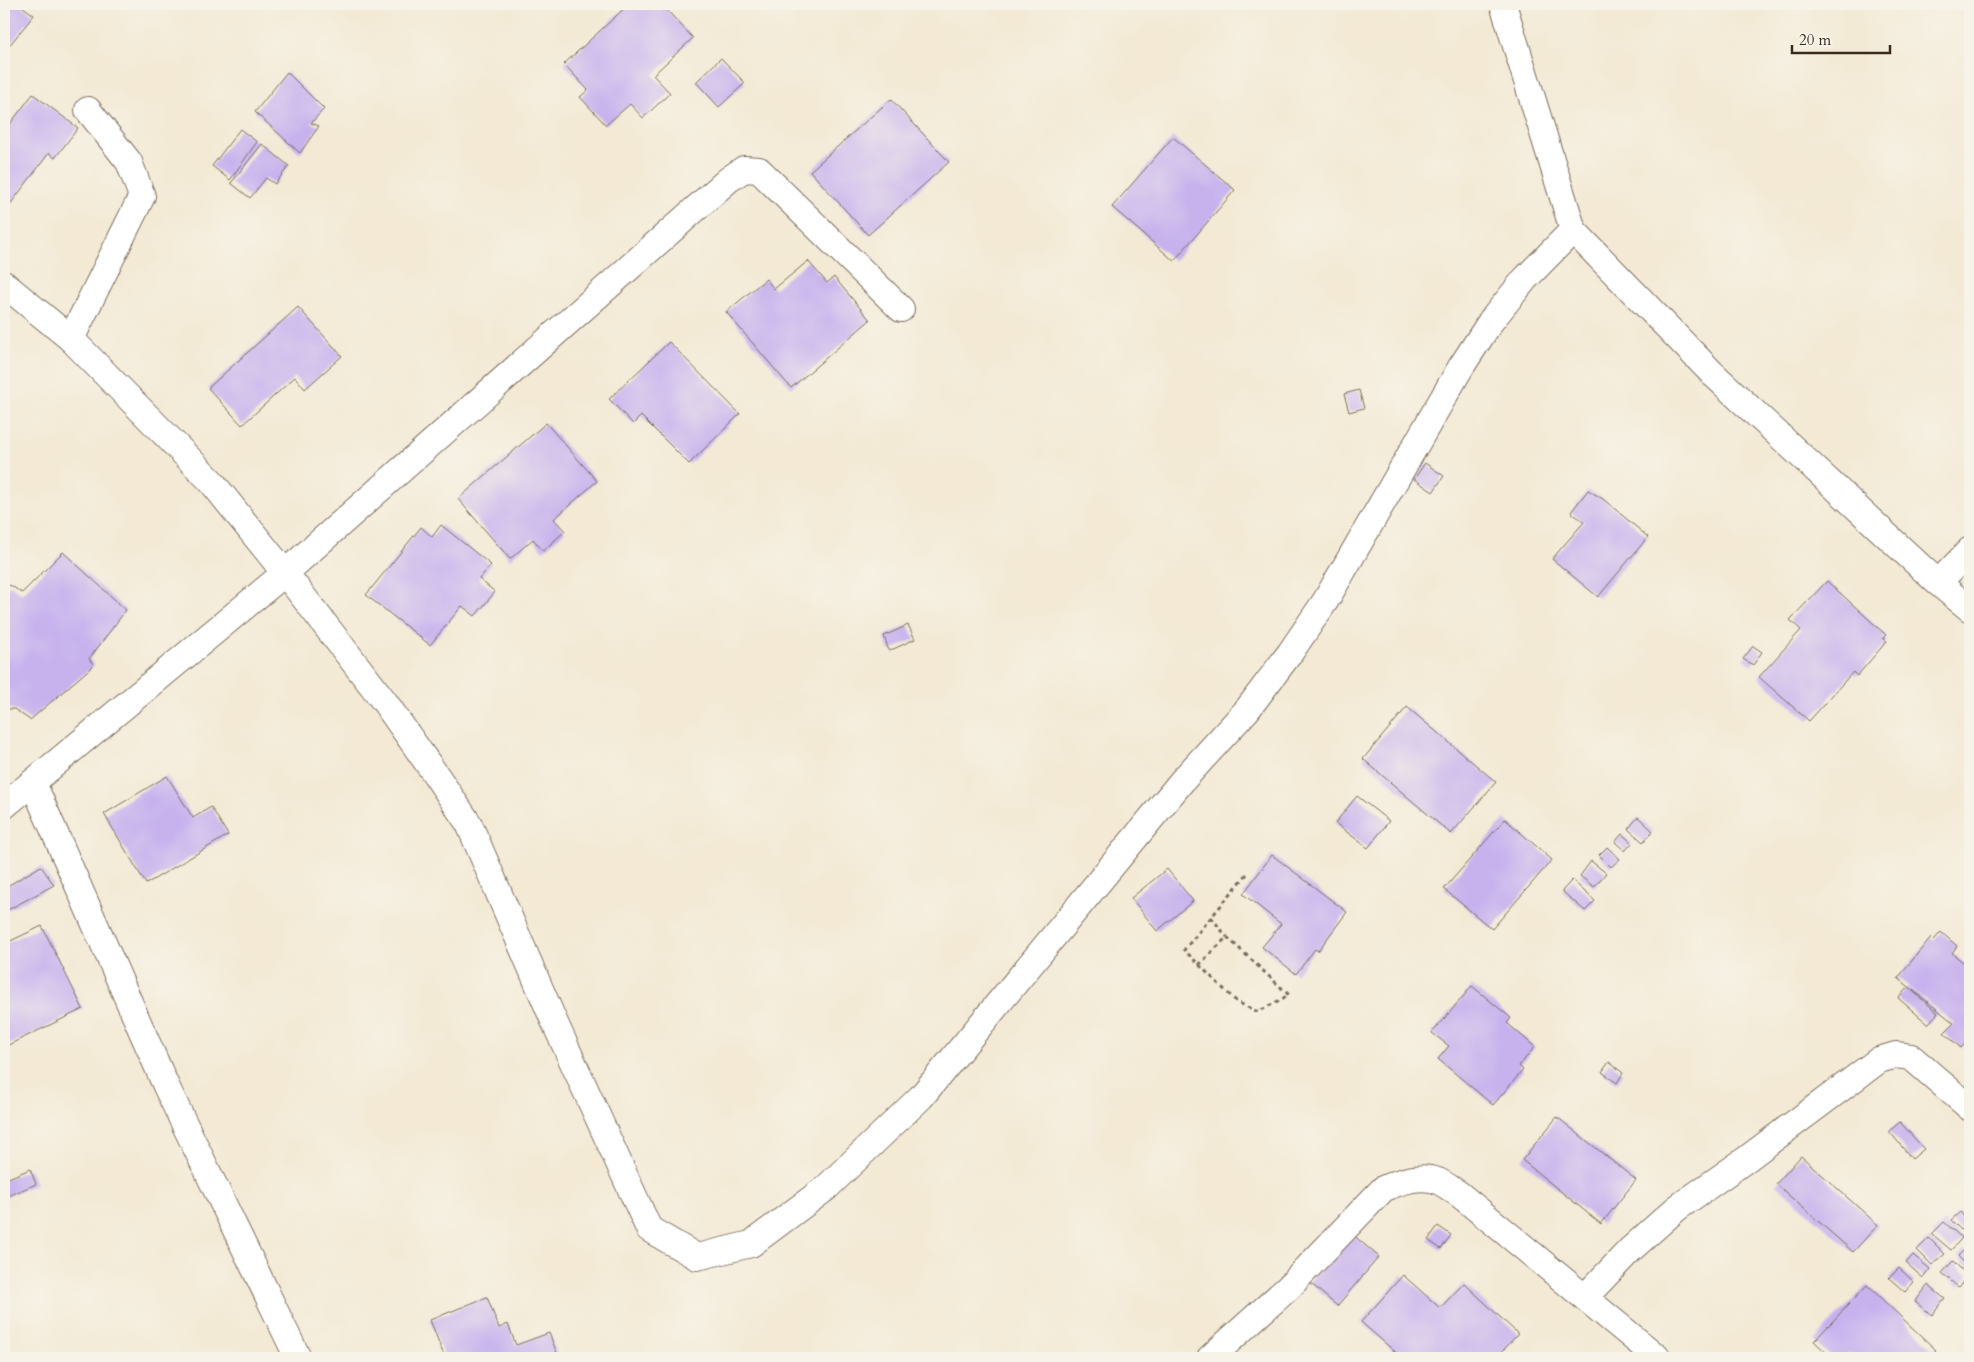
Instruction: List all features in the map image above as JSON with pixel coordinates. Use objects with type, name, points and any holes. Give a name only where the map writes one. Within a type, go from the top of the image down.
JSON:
[{"type":"street","points":[[1503,4],[1572,230],[1712,373],[1938,583],[1970,610]]},
{"type":"street","points":[[71,339],[142,196],[129,162],[88,110]]},
{"type":"street","points":[[4,806],[285,573],[720,187],[744,169],[759,170],[901,309]]},
{"type":"street","points":[[4,284],[71,339],[211,481],[285,573],[384,702],[469,824],[550,1012],[648,1229],[697,1257],[751,1244],[826,1188],[922,1097],[1182,781],[1247,710],[1290,653],[1326,600],[1461,367],[1492,321],[1525,279],[1572,230]]},
{"type":"street","points":[[1938,583],[1970,550]]},
{"type":"street","points":[[33,783],[166,1086],[298,1358]]},
{"type":"street","points":[[1585,1297],[1630,1250],[1677,1208],[1880,1060],[1896,1055],[1912,1057],[1970,1108]]},
{"type":"street","points":[[1210,1358],[1289,1287],[1384,1189],[1398,1182],[1424,1178],[1438,1181],[1459,1194],[1658,1358]]},
{"type":"path","points":[[1211,917],[1227,937],[1289,995],[1258,1012],[1237,1002],[1184,950],[1246,874]]},
{"type":"path","points":[[1199,965],[1227,937]]},
{"type":"building","points":[[4,4],[19,4],[34,15],[4,52]]},
{"type":"building","points":[[629,4],[661,4],[693,38],[653,75],[670,93],[643,118],[630,104],[606,125],[580,97],[588,90],[564,64]]},
{"type":"building","points":[[721,58],[745,83],[719,107],[696,82]]},
{"type":"building","points":[[287,72],[324,109],[311,123],[319,126],[300,153],[255,112]]},
{"type":"building","points":[[33,94],[78,128],[55,158],[49,153],[9,206],[4,202],[4,138],[9,131],[6,129]]},
{"type":"building","points":[[891,99],[949,162],[868,235],[810,171]]},
{"type":"building","points":[[240,129],[257,142],[230,180],[212,166]]},
{"type":"building","points":[[1173,137],[1235,190],[1174,261],[1112,207]]},
{"type":"building","points":[[262,144],[289,166],[275,184],[266,178],[250,198],[231,183]]},
{"type":"building","points":[[808,261],[827,283],[834,277],[870,320],[791,388],[726,312],[766,279],[774,289]]},
{"type":"building","points":[[298,307],[342,356],[305,389],[295,377],[242,425],[208,388]]},
{"type":"building","points":[[669,342],[740,414],[689,464],[641,416],[633,424],[609,399]]},
{"type":"building","points":[[1359,390],[1364,408],[1349,412],[1344,394]]},
{"type":"building","points":[[546,423],[597,481],[554,519],[565,531],[543,551],[533,539],[510,559],[458,499]]},
{"type":"building","points":[[1425,463],[1444,476],[1433,492],[1414,479]]},
{"type":"building","points":[[1588,490],[1603,499],[1648,537],[1598,597],[1552,559],[1584,522],[1571,512]]},
{"type":"building","points":[[441,525],[491,565],[479,579],[495,592],[475,616],[462,606],[430,645],[366,595],[421,527],[432,537]]},
{"type":"building","points":[[63,552],[126,610],[89,659],[94,665],[30,720],[14,709],[4,709],[4,590],[10,585],[22,593]]},
{"type":"building","points":[[1827,581],[1886,635],[1883,638],[1887,641],[1857,676],[1853,672],[1809,721],[1759,677],[1801,630],[1790,620]]},
{"type":"building","points":[[908,625],[915,639],[889,651],[884,636]]},
{"type":"building","points":[[1753,646],[1762,652],[1753,665],[1743,659]]},
{"type":"building","points":[[1407,707],[1496,782],[1451,834],[1363,759]]},
{"type":"building","points":[[167,776],[193,818],[211,807],[228,835],[146,884],[104,814]]},
{"type":"building","points":[[1357,796],[1389,821],[1368,848],[1335,823]]},
{"type":"building","points":[[1638,817],[1653,831],[1643,842],[1628,829]]},
{"type":"building","points":[[1505,819],[1552,860],[1492,929],[1444,889]]},
{"type":"building","points":[[1622,834],[1632,843],[1625,851],[1615,842]]},
{"type":"building","points":[[1607,847],[1620,859],[1611,867],[1599,855]]},
{"type":"building","points":[[1272,855],[1347,912],[1318,951],[1315,949],[1296,974],[1262,947],[1281,924],[1243,894]]},
{"type":"building","points":[[1591,861],[1606,873],[1594,887],[1580,876]]},
{"type":"building","points":[[41,866],[54,885],[4,912],[4,888]]},
{"type":"building","points":[[1167,869],[1193,901],[1157,931],[1131,898]]},
{"type":"building","points":[[1572,880],[1595,901],[1585,911],[1562,891]]},
{"type":"building","points":[[42,926],[83,1009],[4,1047],[4,944]]},
{"type":"building","points":[[1941,932],[1957,946],[1952,953],[1970,968],[1970,1038],[1961,1048],[1944,1033],[1954,1023],[1898,978],[1931,937],[1934,940]]},
{"type":"building","points":[[1472,986],[1511,1018],[1507,1023],[1535,1047],[1519,1066],[1523,1070],[1493,1105],[1438,1059],[1449,1046],[1432,1033]]},
{"type":"building","points":[[1908,987],[1938,1013],[1928,1024],[1898,998]]},
{"type":"building","points":[[1609,1062],[1623,1073],[1617,1083],[1602,1072]]},
{"type":"building","points":[[1557,1117],[1636,1180],[1601,1224],[1522,1160]]},
{"type":"building","points":[[1900,1122],[1924,1149],[1912,1159],[1889,1131]]},
{"type":"building","points":[[1801,1156],[1878,1225],[1853,1252],[1776,1184]]},
{"type":"building","points":[[30,1169],[36,1184],[6,1197],[4,1180]]},
{"type":"building","points":[[1960,1212],[1970,1223],[1963,1232],[1951,1220]]},
{"type":"building","points":[[1944,1222],[1962,1238],[1951,1250],[1932,1234]]},
{"type":"building","points":[[1438,1226],[1451,1235],[1441,1249],[1428,1240]]},
{"type":"building","points":[[1351,1233],[1379,1257],[1337,1306],[1309,1282]]},
{"type":"building","points":[[1929,1238],[1945,1254],[1932,1265],[1917,1250]]},
{"type":"building","points":[[1964,1250],[1970,1257],[1969,1268],[1958,1256]]},
{"type":"building","points":[[1913,1255],[1930,1269],[1923,1278],[1906,1263]]},
{"type":"building","points":[[1953,1261],[1968,1276],[1958,1287],[1942,1273]]},
{"type":"building","points":[[1899,1268],[1914,1282],[1905,1292],[1889,1278]]},
{"type":"building","points":[[1403,1275],[1440,1308],[1464,1283],[1518,1334],[1496,1358],[1488,1358],[1486,1356],[1484,1358],[1402,1358],[1361,1322]]},
{"type":"building","points":[[1867,1285],[1936,1350],[1927,1358],[1854,1358],[1848,1352],[1842,1358],[1832,1358],[1814,1341]]},
{"type":"building","points":[[1928,1285],[1945,1299],[1932,1315],[1915,1302]]},
{"type":"building","points":[[487,1297],[499,1328],[508,1324],[516,1345],[549,1333],[559,1358],[445,1358],[430,1320]]}]
